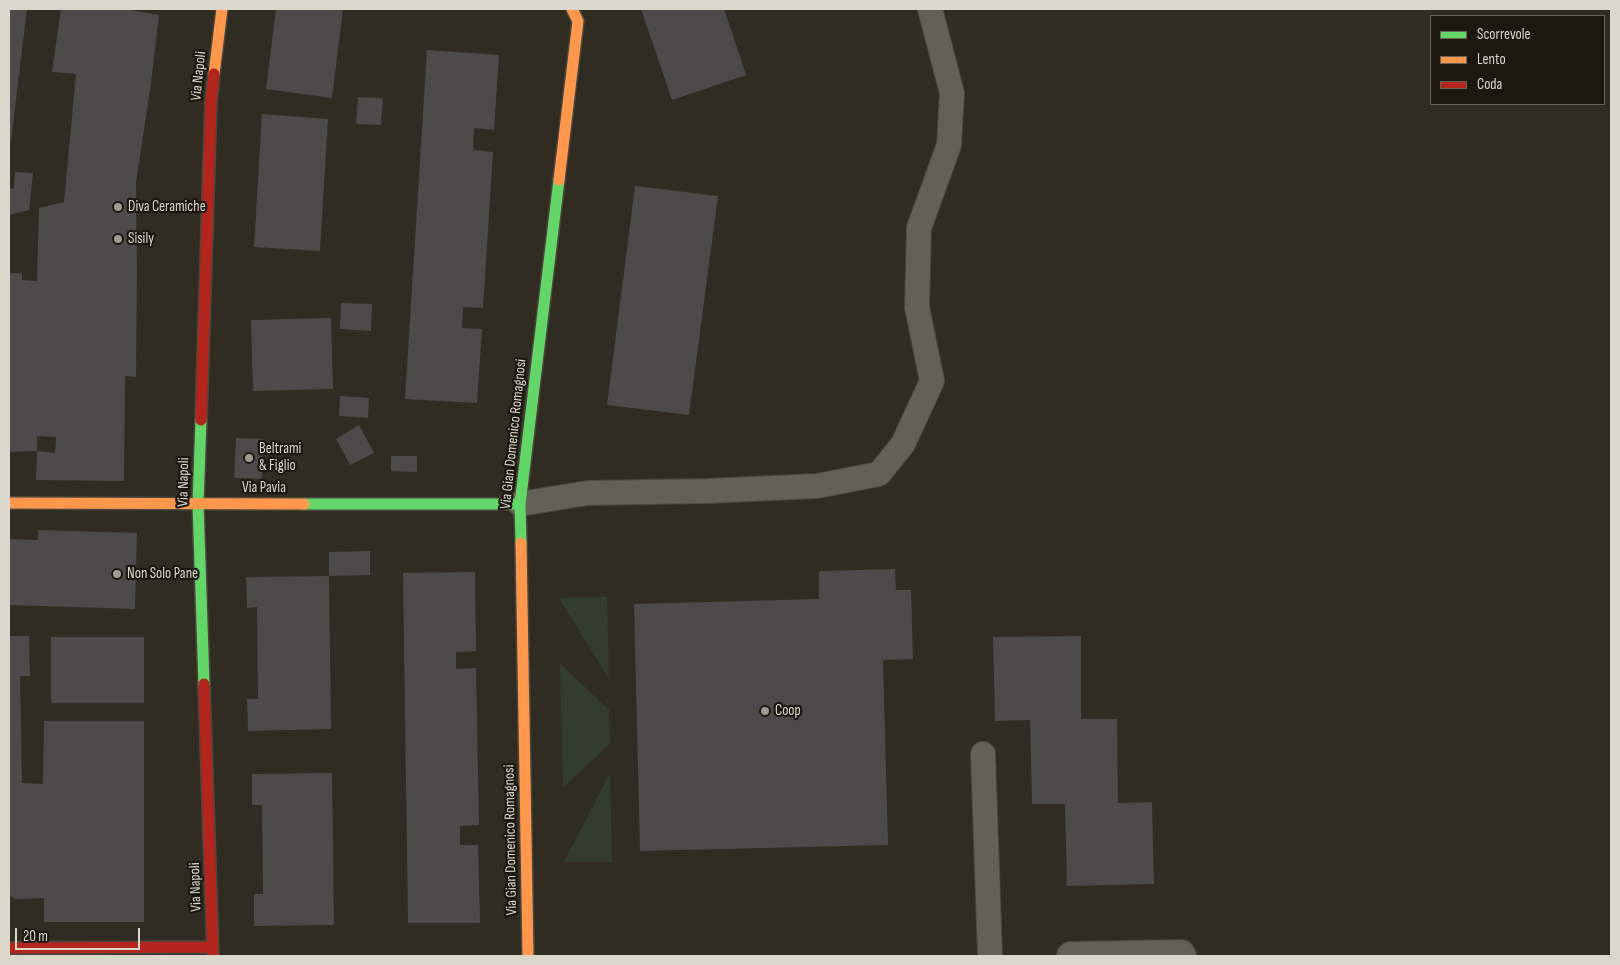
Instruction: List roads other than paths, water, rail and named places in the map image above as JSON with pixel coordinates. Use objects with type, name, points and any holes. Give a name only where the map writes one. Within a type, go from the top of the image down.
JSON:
[{"type":"street","name":"Via Napoli","points":[[213,952],[198,503],[211,102],[222,9]]},
{"type":"street","name":"Via Gian Domenico Romagnosi","points":[[528,956],[520,504],[578,21],[572,9]]},
{"type":"street","name":"Via Pavia","points":[[9,503],[520,504]]},
{"type":"street","points":[[9,948],[213,952]]},
{"type":"street","points":[[1071,956],[1181,954],[1182,956]]},
{"type":"lane","points":[[520,504],[587,493],[708,491],[817,486],[878,474],[904,444],[932,381],[917,306],[919,228],[949,145],[950,137],[952,93],[930,9]]},
{"type":"lane","points":[[983,754],[990,956]]},
{"type":"place","name":"Diva Ceramiche","points":[[118,207]]},
{"type":"place","name":"Sisily","points":[[118,239]]},
{"type":"place","name":"Beltrami & Figlio","points":[[249,458]]},
{"type":"place","name":"Non Solo Pane","points":[[117,574]]},
{"type":"place","name":"Coop","points":[[765,711]]}]
